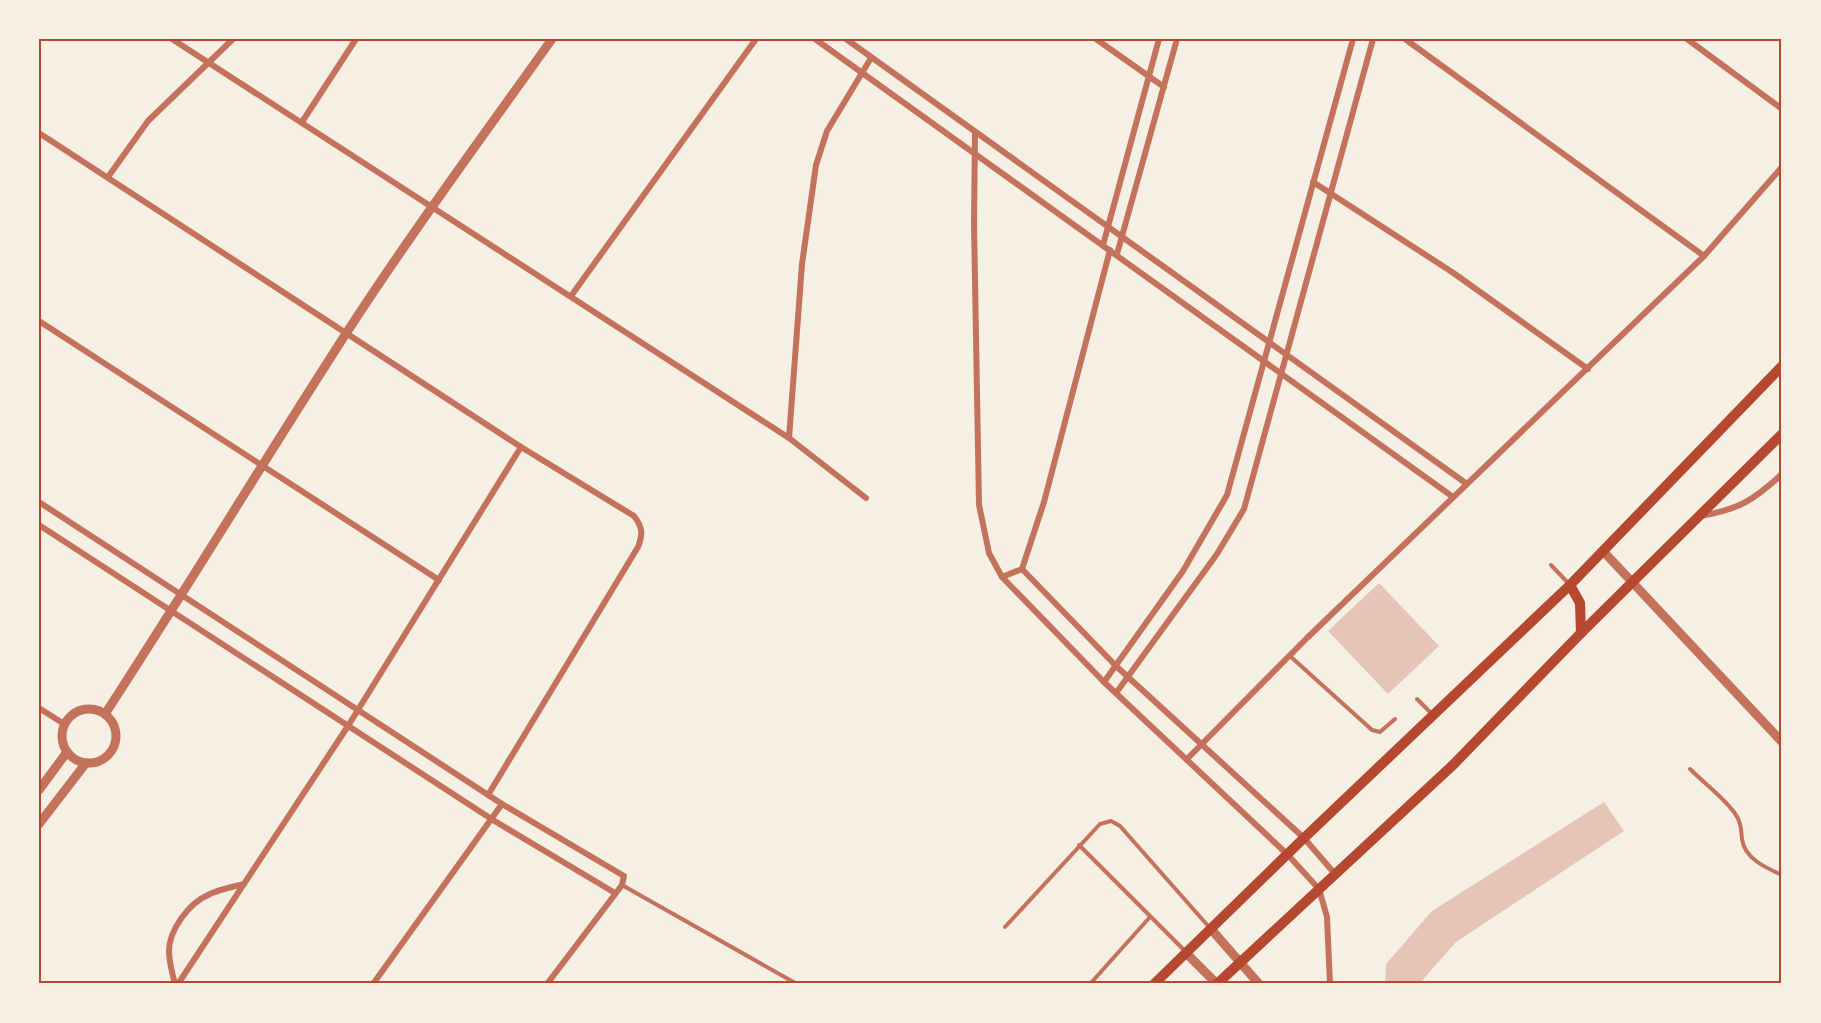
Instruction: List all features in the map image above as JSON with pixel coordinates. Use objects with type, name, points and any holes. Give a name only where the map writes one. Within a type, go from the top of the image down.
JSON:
[{"type":"main road","points":[[1154,984],[1570,585],[1782,366]]},
{"type":"main road","points":[[1217,984],[1454,764],[1581,633],[1782,434]]},
{"type":"main road","points":[[1570,585],[1580,603],[1581,633]]},
{"type":"street","points":[[172,39],[433,205],[789,438],[866,498]]},
{"type":"street","points":[[108,177],[148,121],[233,39]]},
{"type":"street","points":[[302,122],[356,39]]},
{"type":"street","points":[[105,714],[265,465],[347,331],[433,205],[552,39]]},
{"type":"street","points":[[571,296],[756,39]]},
{"type":"street","points":[[815,39],[1453,498]]},
{"type":"street","points":[[846,39],[1467,484]]},
{"type":"street","points":[[1096,39],[1164,87]]},
{"type":"street","points":[[1103,245],[1159,39]]},
{"type":"street","points":[[1023,569],[1114,252],[1122,236],[1177,39]]},
{"type":"street","points":[[1104,682],[1183,571],[1220,510],[1232,481],[1353,39]]},
{"type":"street","points":[[1116,693],[1217,554],[1244,509],[1373,39]]},
{"type":"street","points":[[1405,39],[1704,256]]},
{"type":"street","points":[[1687,39],[1782,109]]},
{"type":"street","points":[[789,438],[802,264],[816,165],[827,131],[871,58]]},
{"type":"street","points":[[39,133],[347,331],[521,447],[634,516],[643,531],[638,547],[488,795]]},
{"type":"street","points":[[975,133],[973,153],[979,505],[989,553],[1002,577],[1104,682],[1188,758],[1287,854],[1319,889],[1327,917],[1330,984]]},
{"type":"street","points":[[1188,758],[1289,655],[1704,256],[1782,167]]},
{"type":"street","points":[[1313,182],[1452,272],[1588,369]]},
{"type":"street","points":[[39,321],[265,465],[439,580]]},
{"type":"street","points":[[177,984],[348,726],[521,447]]},
{"type":"street","points":[[1700,516],[1736,509],[1749,502],[1782,474]]},
{"type":"street","points":[[39,502],[502,804],[624,876],[622,885],[548,984]]},
{"type":"street","points":[[39,525],[492,820],[615,893]]},
{"type":"street","points":[[1603,551],[1782,742]]},
{"type":"street","points":[[1002,577],[1023,569]]},
{"type":"street","points":[[1023,569],[1116,666],[1304,838],[1335,874]]},
{"type":"street","points":[[39,708],[64,724]]},
{"type":"street","points":[[39,824],[86,763],[105,757],[116,741],[115,730],[105,714],[87,708],[77,711],[64,724],[63,744],[68,752],[86,763]]},
{"type":"street","points":[[39,790],[68,752]]},
{"type":"street","points":[[373,984],[502,804]]},
{"type":"street","points":[[177,984],[169,949],[174,932],[182,918],[193,904],[208,894],[244,884]]},
{"type":"street","points":[[1211,929],[1259,984]]},
{"type":"street","points":[[1186,953],[1217,984]]},
{"type":"lane","points":[[1551,565],[1570,585]]},
{"type":"lane","points":[[1289,655],[1372,730],[1380,732],[1395,719]]},
{"type":"lane","points":[[1417,699],[1433,716]]},
{"type":"lane","points":[[1690,769],[1734,812],[1740,823],[1743,847],[1765,868],[1782,875]]},
{"type":"lane","points":[[1005,927],[1100,824],[1111,821],[1120,826],[1211,929]]},
{"type":"lane","points":[[1079,845],[1186,953]]},
{"type":"lane","points":[[622,885],[797,984]]},
{"type":"lane","points":[[1090,984],[1150,917]]},
{"type":"building","points":[[1379,583],[1439,646],[1388,694],[1328,631]]},
{"type":"building","points":[[1604,802],[1624,831],[1456,942],[1419,984],[1385,984],[1386,964],[1432,911]]}]
